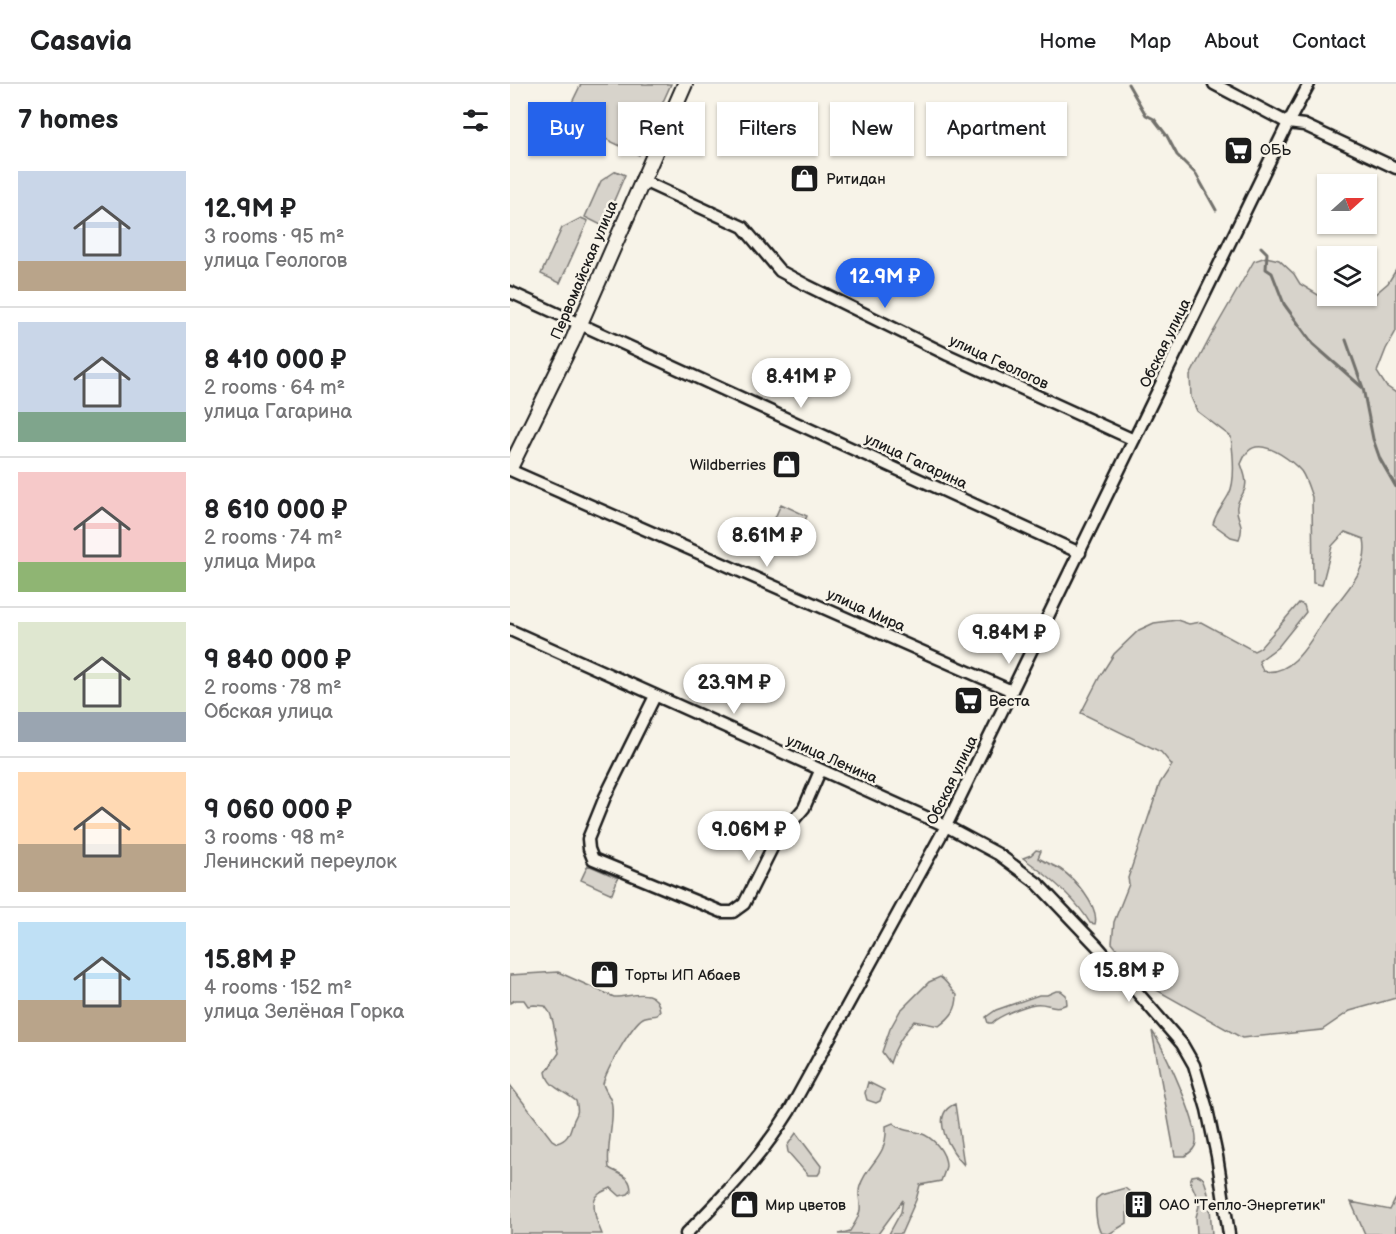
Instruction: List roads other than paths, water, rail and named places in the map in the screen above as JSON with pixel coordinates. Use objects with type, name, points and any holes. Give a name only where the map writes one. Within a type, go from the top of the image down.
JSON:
[{"type":"main road","name":"Первомайская улица","points":[[510,469],[543,405],[685,84]]},
{"type":"street","points":[[1214,84],[1288,123],[1304,125],[1396,168]]},
{"type":"street","name":"Обская улица","points":[[687,1234],[746,1173],[774,1135],[946,826],[1309,84]]},
{"type":"street","name":"улица Геологов","points":[[641,180],[743,227],[780,271],[817,291],[948,355],[1134,440]]},
{"type":"street","name":"улица Гагарина","points":[[510,292],[1080,552]]},
{"type":"street","name":"улица Мира","points":[[510,469],[1012,691]]},
{"type":"street","name":"улица Ленина","points":[[510,630],[946,826],[998,854],[1037,883],[1105,955],[1182,1044],[1194,1065],[1207,1109],[1217,1156],[1229,1234]]},
{"type":"street","points":[[655,696],[605,797],[588,839],[593,859],[722,912],[733,912],[744,904],[775,842],[804,808],[820,771]]},
{"type":"waterway","points":[[1128,84],[1146,115],[1154,119],[1167,136],[1177,155],[1196,174],[1216,210]]},
{"type":"waterway","points":[[1261,247],[1267,253],[1266,269],[1272,273],[1284,304],[1313,344],[1363,388]]},
{"type":"waterway","points":[[1346,340],[1363,388],[1373,439],[1380,459],[1396,487]]},
{"type":"place","name":"ОБЬ","points":[[1239,150]]},
{"type":"place","name":"Ритидан","points":[[805,179]]},
{"type":"place","name":"Wildberries","points":[[787,465]]},
{"type":"place","name":"Веста","points":[[968,701]]},
{"type":"place","name":"Торты ИП Абаев","points":[[604,975]]},
{"type":"place","name":"Мир цветов","points":[[744,1205]]},
{"type":"place","name":"ОАО \"Тепло-Энергетик\"","points":[[1138,1205]]}]
